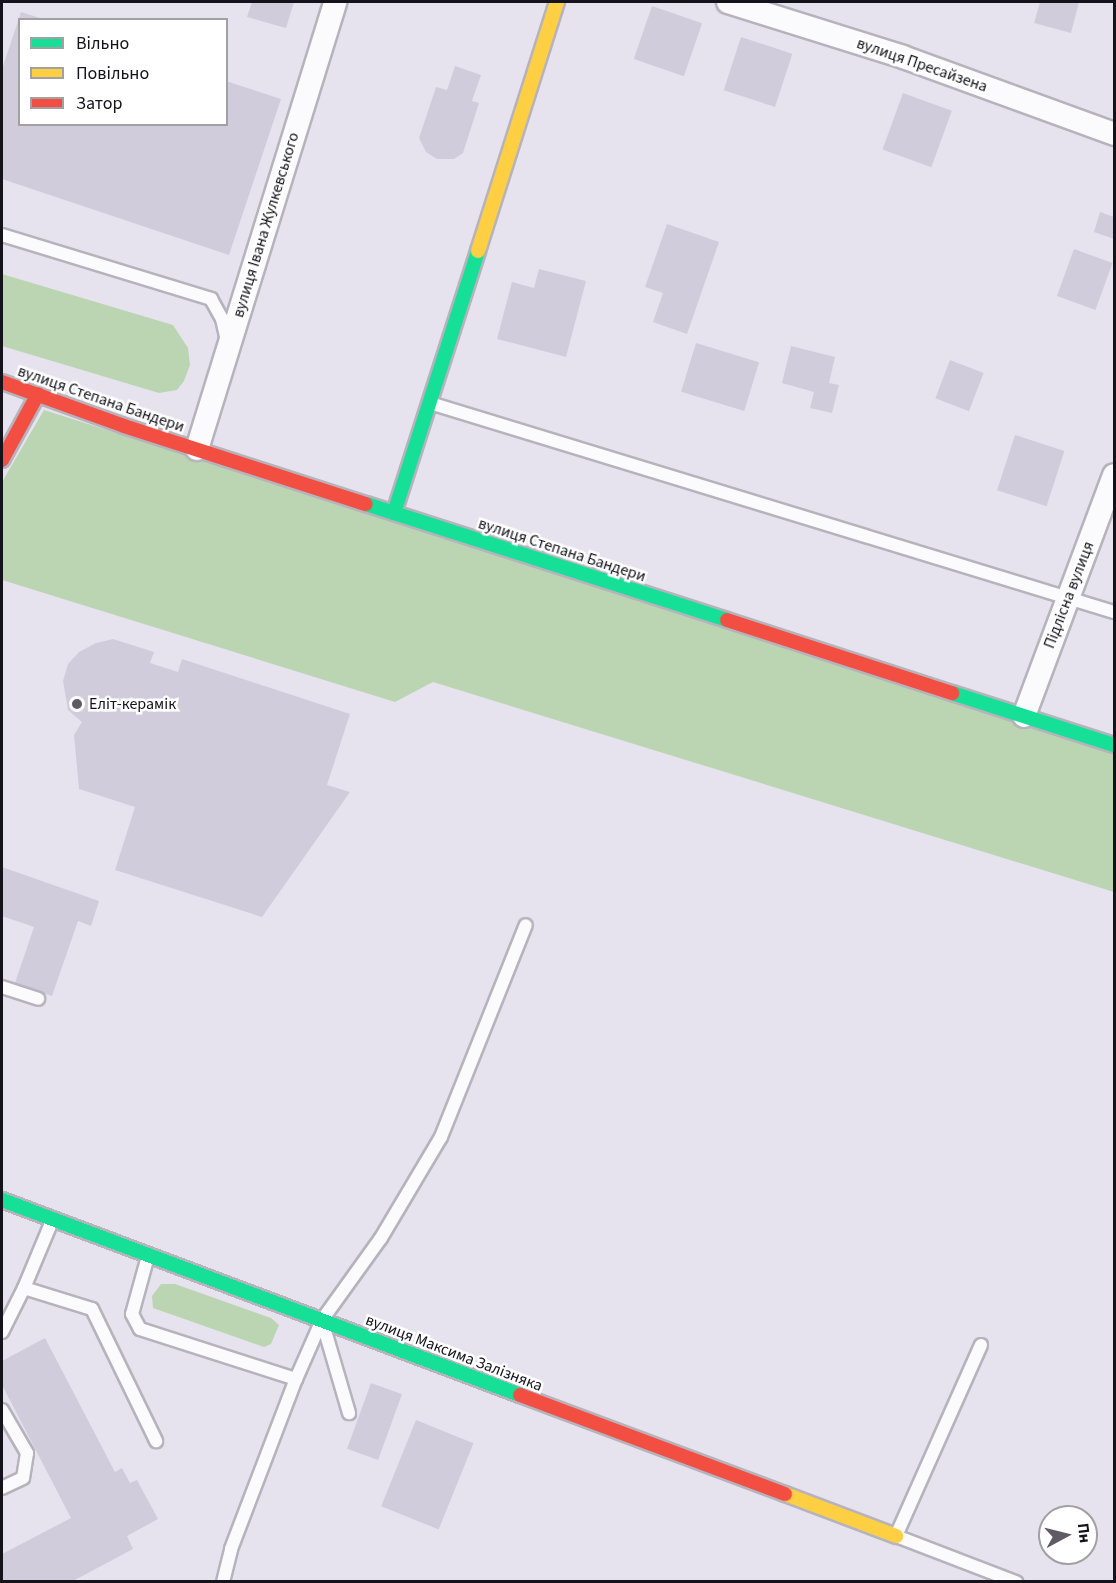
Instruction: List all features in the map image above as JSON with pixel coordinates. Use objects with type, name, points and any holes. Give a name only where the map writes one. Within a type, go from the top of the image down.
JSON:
[{"type":"street","name":"вулиця Івана Жулкевського","points":[[197,449],[335,2]]},
{"type":"street","points":[[394,513],[557,2]]},
{"type":"street","name":"вулиця Пресайзена","points":[[728,2],[903,57],[1114,134]]},
{"type":"street","name":"вулиця Степана Бандери","points":[[2,382],[197,449],[1114,745]]},
{"type":"street","points":[[2,460],[38,394]]},
{"type":"street","name":"Підлісна вулиця","points":[[1024,716],[1114,475]]},
{"type":"street","name":"вулиця Максима Залізняка","points":[[2,1200],[896,1536]]},
{"type":"lane","points":[[2,235],[211,299],[222,319],[228,344]]},
{"type":"lane","points":[[429,403],[1069,596],[1114,612]]},
{"type":"lane","points":[[223,1581],[231,1549],[296,1379],[322,1320],[381,1238],[441,1137],[526,925]]},
{"type":"lane","points":[[2,987],[38,999]]},
{"type":"lane","points":[[2,1332],[53,1220]]},
{"type":"lane","points":[[148,1255],[132,1314],[140,1329],[296,1379]]},
{"type":"lane","points":[[24,1288],[92,1309],[156,1441]]},
{"type":"lane","points":[[322,1320],[349,1413]]},
{"type":"lane","points":[[981,1344],[896,1536],[1018,1581]]},
{"type":"lane","points":[[2,1410],[27,1453],[23,1478],[2,1488]]},
{"type":"green space","points":[[2,274],[173,325],[188,348],[190,365],[184,381],[177,390],[159,393],[2,346]]},
{"type":"green space","points":[[44,410],[1114,748],[1114,892],[433,682],[395,702],[2,580],[2,482]]},
{"type":"green space","points":[[161,1284],[175,1284],[271,1318],[279,1325],[271,1344],[264,1347],[153,1308],[152,1296]]},
{"type":"building","points":[[252,2],[294,2],[286,28],[247,17]]},
{"type":"building","points":[[1040,2],[1079,2],[1071,33],[1034,23]]},
{"type":"building","points":[[652,6],[702,23],[684,76],[634,59]]},
{"type":"building","points":[[21,12],[40,18],[19,18]]},
{"type":"building","points":[[18,21],[18,126],[228,126],[228,82],[281,99],[229,255],[2,179],[2,69]]},
{"type":"building","points":[[741,37],[792,54],[775,107],[724,90]]},
{"type":"building","points":[[455,66],[481,75],[472,101],[479,103],[463,153],[454,159],[437,159],[426,152],[419,138],[436,87],[447,90]]},
{"type":"building","points":[[903,93],[952,111],[931,167],[882,149]]},
{"type":"building","points":[[1100,212],[1114,217],[1114,239],[1094,232]]},
{"type":"building","points":[[667,224],[719,242],[687,334],[653,322],[663,293],[645,287]]},
{"type":"building","points":[[1074,249],[1113,263],[1095,310],[1057,296]]},
{"type":"building","points":[[539,269],[586,281],[566,357],[497,339],[512,282],[534,288]]},
{"type":"building","points":[[696,343],[759,362],[744,411],[681,392]]},
{"type":"building","points":[[791,346],[835,357],[829,383],[839,385],[832,413],[810,408],[814,392],[782,383]]},
{"type":"building","points":[[950,360],[984,373],[969,411],[935,398]]},
{"type":"building","points":[[1015,435],[1064,451],[1047,506],[997,490]]},
{"type":"building","points":[[113,639],[154,652],[150,663],[178,672],[182,659],[350,714],[327,785],[350,792],[262,917],[115,870],[135,807],[79,789],[74,735],[82,722],[68,710],[63,681],[68,664],[79,652],[96,643]]},
{"type":"building","points":[[2,867],[99,901],[91,926],[78,921],[52,996],[15,983],[34,927],[2,916]]},
{"type":"building","points":[[45,1338],[115,1472],[122,1468],[130,1483],[137,1480],[158,1519],[127,1536],[133,1549],[71,1582],[2,1582],[2,1554],[71,1518],[2,1385],[2,1361]]},
{"type":"building","points":[[371,1383],[402,1394],[378,1460],[347,1449]]},
{"type":"building","points":[[416,1420],[473,1443],[439,1529],[381,1506]]},
{"type":"traffic: fast","points":[[394,513],[478,251]]},
{"type":"traffic: fast","points":[[366,504],[727,620]]},
{"type":"traffic: fast","points":[[952,693],[1114,745]]},
{"type":"traffic: fast","points":[[2,1200],[520,1395]]},
{"type":"traffic: slow","points":[[478,251],[557,2]]},
{"type":"traffic: slow","points":[[785,1494],[896,1536]]},
{"type":"traffic: jam","points":[[2,382],[124,426],[366,504]]},
{"type":"traffic: jam","points":[[2,460],[38,394]]},
{"type":"traffic: jam","points":[[727,620],[952,693]]},
{"type":"traffic: jam","points":[[520,1395],[785,1494]]},
{"type":"place","name":"Еліт-керамік","points":[[77,704]]}]
